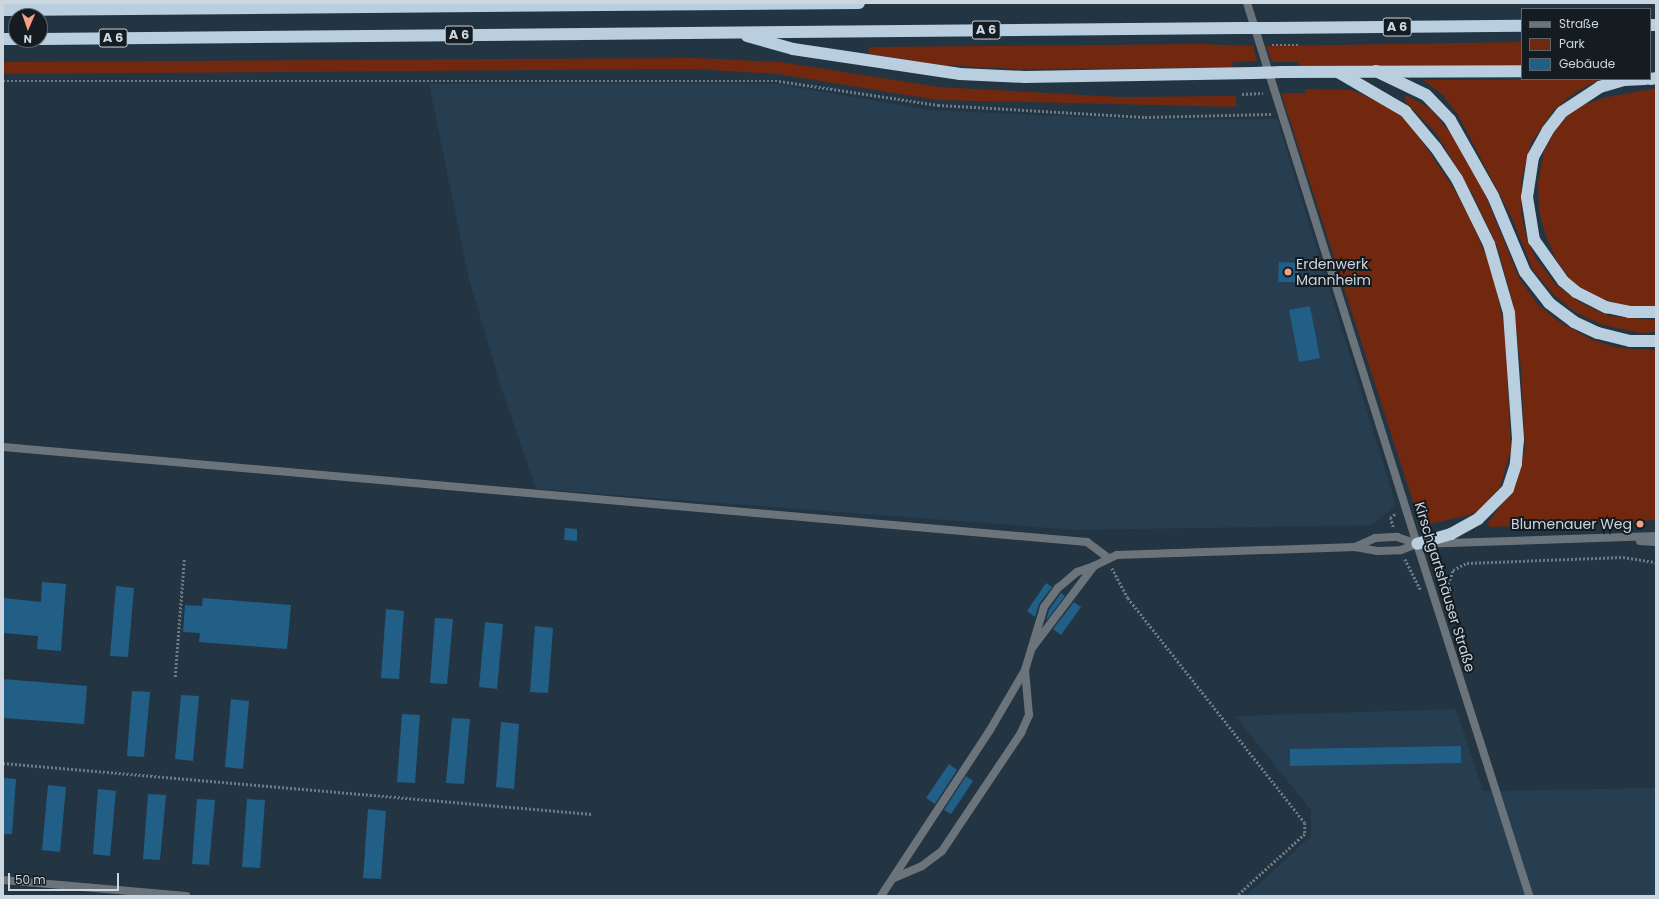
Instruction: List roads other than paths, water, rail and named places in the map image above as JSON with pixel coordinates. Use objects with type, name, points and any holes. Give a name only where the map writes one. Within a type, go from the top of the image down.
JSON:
[{"type":"highway","name":"A 6","points":[[3,10],[859,3]]},
{"type":"highway","name":"A 6","points":[[48,39],[1521,26]]},
{"type":"highway","points":[[733,32],[793,49],[960,74],[1025,77],[1254,72],[1521,71]]},
{"type":"highway","points":[[1376,71],[1426,95],[1450,120],[1493,196],[1525,272],[1549,303],[1574,322],[1598,333],[1630,341],[1656,342]]},
{"type":"highway","points":[[1338,72],[1405,111],[1436,148],[1460,186],[1489,244],[1509,313],[1518,439],[1516,464],[1508,489],[1490,510],[1472,522],[1451,534],[1417,544]]},
{"type":"highway","points":[[1624,80],[1600,87],[1562,112],[1548,130],[1533,157],[1527,197],[1534,240],[1563,281],[1576,292],[1606,307],[1629,312],[1656,312]]},
{"type":"street","name":"Kirschgartshäuser Straße","points":[[1247,3],[1335,286],[1530,896]]},
{"type":"street","points":[[3,447],[1088,542],[1107,557]]},
{"type":"street","points":[[1355,547],[1375,538],[1397,536],[1417,544]]},
{"type":"street","points":[[881,896],[1025,670],[1040,615],[1058,588],[1077,572],[1094,566],[1107,557],[1117,554],[1355,547],[1377,552],[1401,550],[1417,544],[1613,539],[1656,536]]},
{"type":"street","points":[[1613,539],[1656,542]]},
{"type":"street","points":[[1030,650],[1094,566]]},
{"type":"street","points":[[893,878],[922,866],[942,851],[1021,732],[1029,715],[1025,670]]},
{"type":"street","points":[[3,880],[186,896]]},
{"type":"place","name":"Erdenwerk Mannheim","points":[[1288,272]]},
{"type":"place","name":"Blumenauer Weg","points":[[1640,524]]}]
